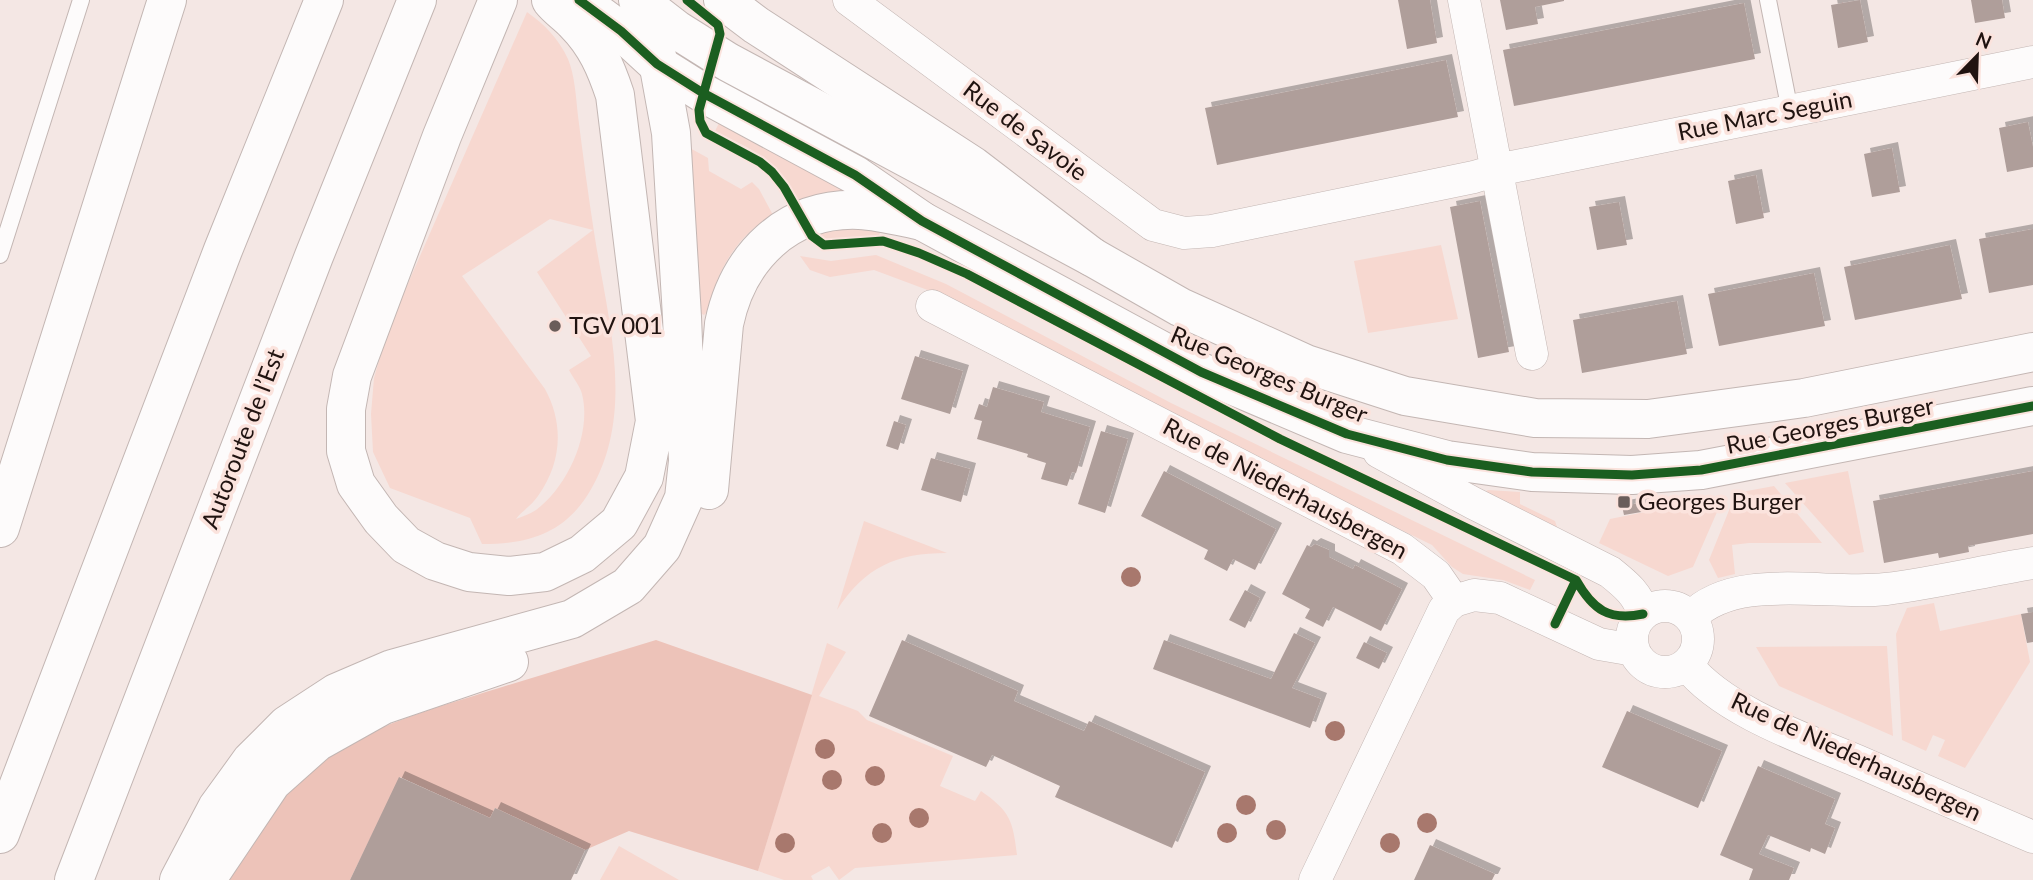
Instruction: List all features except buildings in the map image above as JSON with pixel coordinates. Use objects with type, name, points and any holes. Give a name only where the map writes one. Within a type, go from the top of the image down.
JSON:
[{"type":"main road","points":[[0,528],[167,0]]},
{"type":"main road","points":[[0,834],[223,250],[324,0]]},
{"type":"main road","name":"Autoroute de l’Est","points":[[74,880],[309,269],[417,0]]},
{"type":"main road","points":[[498,0],[442,136],[352,376],[346,409],[346,451],[356,484],[381,519],[406,545],[435,561],[469,572],[509,576],[545,572],[582,554],[619,523],[644,477],[655,421],[615,95],[606,67],[594,47],[575,23],[551,0]]},
{"type":"main road","name":"Rue Georges Burger","points":[[579,0],[621,31],[657,64],[703,93],[855,175],[922,221],[1201,372],[1347,434],[1447,460],[1532,472],[1632,475],[1700,470],[2033,406]]},
{"type":"main road","points":[[723,0],[973,166],[1092,257]]},
{"type":"main road","points":[[179,880],[217,808],[251,761],[287,725],[336,693],[392,669],[572,619],[628,586],[662,547],[684,498],[688,461],[671,133],[643,3]]},
{"type":"main road","name":"Rue Georges Burger","points":[[643,3],[677,30],[728,62],[1180,307],[1306,364],[1405,396],[1535,418],[1648,419],[1804,398],[2033,352]]},
{"type":"main road","points":[[206,880],[272,782],[317,743],[383,705],[609,625],[662,582],[696,538],[708,498],[724,324],[729,301],[745,269],[768,242],[802,220],[839,211],[860,210],[922,221]]},
{"type":"street","name":"Rue de Savoie","points":[[849,0],[888,15],[1153,225],[1184,233],[1212,231]]},
{"type":"street","points":[[1464,0],[1532,354]]},
{"type":"street","name":"Rue Marc Seguin","points":[[1212,231],[1497,170],[2033,62]]},
{"type":"street","name":"Rue de Niederhausbergen","points":[[932,306],[1402,549],[1436,575],[1454,601]]},
{"type":"street","points":[[1347,434],[1473,503],[1610,572],[1626,584],[1640,601],[1643,614]]},
{"type":"street","points":[[1691,617],[1718,598],[1760,589],[1888,589],[2033,563]]},
{"type":"street","points":[[1314,880],[1444,610],[1454,601],[1474,595],[1500,598],[1599,644],[1634,650]]},
{"type":"street","points":[[1668,606],[1691,617],[1699,642],[1687,665],[1676,671],[1663,673],[1640,662],[1632,637],[1635,624],[1643,614],[1655,607],[1668,606]]},
{"type":"street","name":"Rue de Niederhausbergen","points":[[1687,665],[1714,692],[1780,728],[2033,837]]},
{"type":"lane","points":[[0,255],[81,0]]},
{"type":"lane","points":[[1768,0],[1790,111]]},
{"type":"shaded area","points":[[527,12],[556,39],[568,59],[572,73],[614,364],[612,429],[604,461],[590,491],[569,517],[545,533],[531,538],[516,542],[482,544],[470,518],[390,488],[373,452],[371,414],[374,378],[388,329]],"holes":[[[550,219],[593,230],[537,272],[591,356],[569,370],[581,391],[584,409],[584,425],[575,458],[548,500],[534,511],[516,519],[538,496],[552,470],[558,443],[555,416],[545,389],[462,276]]]},
{"type":"shaded area","points":[[722,117],[844,191],[797,203],[774,167],[750,149],[715,131]]},
{"type":"shaded area","points":[[688,147],[708,158],[709,171],[741,189],[752,182],[759,189],[773,215],[745,236],[731,254],[704,315],[700,313]]},
{"type":"shaded area","points":[[862,228],[881,231],[878,237],[831,241],[814,235],[828,230]]},
{"type":"shaded area","points":[[1441,245],[1458,319],[1368,333],[1354,261]]},
{"type":"shaded area","points":[[876,255],[946,284],[1171,403],[1535,580],[1530,590],[1503,580],[1463,574],[1452,567],[1432,545],[1123,393],[941,295],[874,270],[830,277],[810,270],[800,256],[831,261]]},
{"type":"shaded area","points":[[1848,471],[1864,552],[1849,555],[1785,483]]},
{"type":"shaded area","points":[[1774,486],[1822,543],[1732,545],[1735,574],[1718,578],[1709,560],[1736,493]]},
{"type":"shaded area","points":[[1485,492],[1520,492],[1520,504],[1555,521],[1559,533]]},
{"type":"shaded area","points":[[1724,496],[1693,567],[1668,576],[1599,543],[1610,519]]},
{"type":"shaded area","points":[[864,521],[947,553],[912,556],[883,565],[859,583],[837,610]]},
{"type":"shaded area","points":[[1934,603],[1940,631],[2021,614],[2030,662],[1965,768],[1938,756],[1945,740],[1933,735],[1926,751],[1902,740],[1896,634],[1907,608]]},
{"type":"shaded area","points":[[656,640],[812,695],[758,871],[629,831],[585,850],[495,808],[490,818],[400,777],[350,880],[229,880],[253,832],[276,799],[309,770],[359,738],[385,726],[469,697]]},
{"type":"shaded area","points":[[827,643],[846,652],[819,696],[858,711],[867,720],[953,756],[940,786],[975,801],[981,791],[998,805],[1011,825],[1017,855],[855,868],[839,880],[829,866],[811,876],[813,880],[784,880],[758,871]]},
{"type":"shaded area","points":[[1887,646],[1893,736],[1779,686],[1756,647]]},
{"type":"shaded area","points":[[619,846],[679,880],[600,880]]},
{"type":"cycle path","points":[[579,0],[621,31],[657,64],[703,93],[855,175],[922,221],[1201,372],[1347,434],[1447,460],[1532,472],[1632,475],[1701,470],[2033,406]]},
{"type":"cycle path","points":[[687,0],[718,25],[720,34],[699,110],[700,121],[706,133],[760,162],[772,172],[784,187],[812,236],[824,245],[883,241],[967,274],[1280,439],[1576,580]]},
{"type":"cycle path","points":[[1555,624],[1576,580],[1589,599],[1603,611],[1621,616],[1643,614]]},
{"type":"place","name":"TGV 001","points":[[555,326]]},
{"type":"place","name":"Georges Burger","points":[[1624,502]]}]
